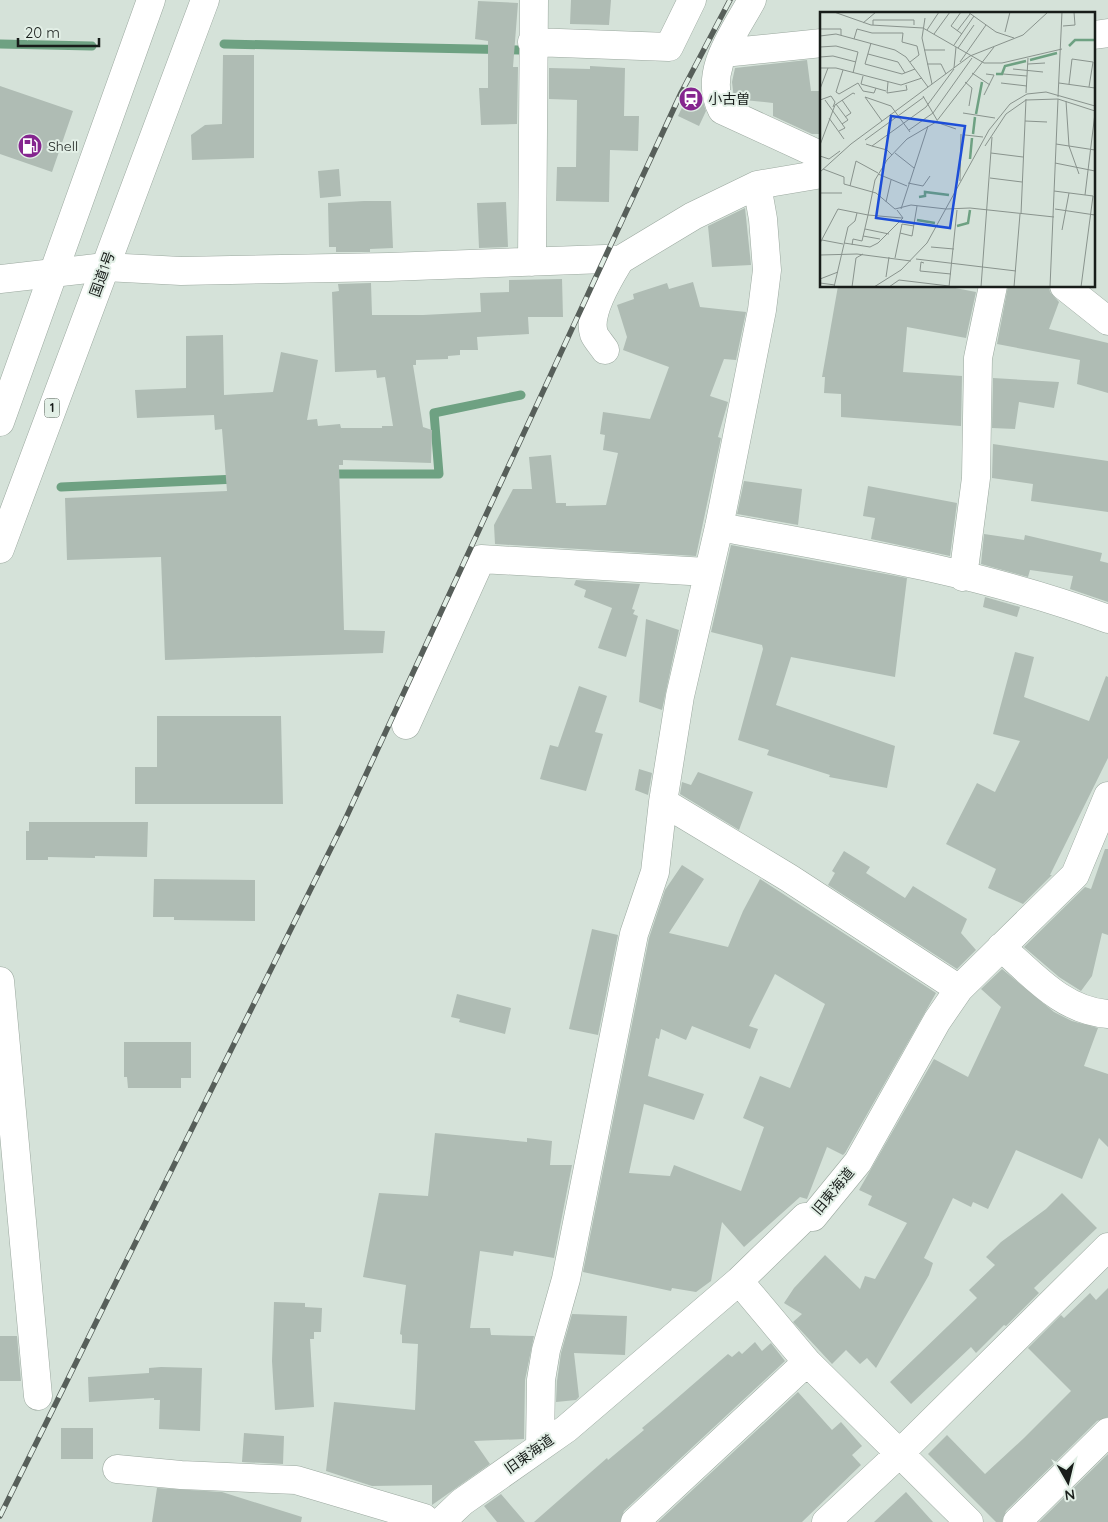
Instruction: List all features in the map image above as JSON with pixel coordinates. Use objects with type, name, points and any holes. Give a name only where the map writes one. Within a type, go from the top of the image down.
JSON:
[{"type":"main road","points":[[0,422],[151,0]]},
{"type":"main road","name":"国道1号","points":[[0,549],[205,0]]},
{"type":"main road","points":[[532,262],[532,42],[534,0]]},
{"type":"main road","points":[[532,42],[669,47],[692,0]]},
{"type":"main road","points":[[742,5],[718,64],[715,90],[722,110],[820,155]]},
{"type":"main road","points":[[723,53],[820,43]]},
{"type":"main road","points":[[605,350],[594,333],[594,315],[606,283],[620,260],[693,216],[757,185],[820,174]]},
{"type":"main road","points":[[540,1446],[541,1380],[546,1350],[566,1279],[634,934],[656,872],[663,802],[680,696],[707,572],[719,527],[762,310],[766,278],[763,219],[757,185]]},
{"type":"main road","points":[[0,278],[54,274],[104,267],[181,271],[620,260]]},
{"type":"main road","points":[[963,578],[976,478],[978,358],[992,288]]},
{"type":"main road","points":[[1067,288],[1108,321]]},
{"type":"main road","points":[[719,527],[834,548],[963,578],[1077,608],[1108,619]]},
{"type":"main road","points":[[406,725],[481,559],[707,572]]},
{"type":"main road","name":"旧東海道","points":[[441,1522],[462,1502],[566,1429],[739,1281],[805,1217],[812,1217],[858,1162],[937,1020],[959,989],[1075,875],[1108,796]]},
{"type":"main road","points":[[663,802],[788,878],[959,989]]},
{"type":"main road","points":[[1001,947],[1057,997],[1093,1013],[1108,1014]]},
{"type":"main road","points":[[0,981],[38,1396]]},
{"type":"main road","points":[[826,1522],[899,1454],[1108,1247]]},
{"type":"main road","points":[[739,1281],[807,1362],[969,1522]]},
{"type":"main road","points":[[635,1522],[807,1362]]},
{"type":"main road","points":[[1017,1522],[1108,1432]]},
{"type":"main road","points":[[117,1469],[181,1475],[296,1480],[424,1518],[426,1522]]},
{"type":"building","points":[[571,0],[611,0],[609,25],[570,24]]},
{"type":"building","points":[[478,1],[518,3],[513,67],[518,67],[517,124],[481,125],[479,88],[488,88],[488,41],[475,39]]},
{"type":"building","points":[[223,55],[254,55],[254,158],[192,160],[191,135],[205,125],[222,124]]},
{"type":"building","points":[[807,60],[811,91],[820,91],[820,134],[812,134],[773,116],[773,103],[734,99],[732,82],[735,68]]},
{"type":"building","points":[[590,66],[625,68],[624,116],[639,116],[638,151],[610,150],[609,202],[556,201],[557,167],[576,167],[577,100],[549,99],[549,68],[590,69]]},
{"type":"building","points":[[0,86],[73,111],[52,172],[0,154]]},
{"type":"building","points":[[690,91],[701,96],[706,111],[699,126],[678,116]]},
{"type":"building","points":[[339,169],[341,196],[320,198],[318,171]]},
{"type":"building","points":[[391,201],[393,248],[370,249],[370,252],[336,252],[336,247],[329,247],[328,203]]},
{"type":"building","points":[[506,202],[508,247],[479,248],[477,203]]},
{"type":"building","points":[[745,208],[751,265],[712,267],[708,226]]},
{"type":"building","points":[[562,279],[563,317],[528,317],[529,334],[477,337],[478,350],[460,350],[460,355],[448,356],[448,359],[416,360],[416,365],[413,365],[423,427],[432,430],[431,463],[343,460],[343,465],[339,465],[344,630],[385,631],[383,653],[165,660],[161,557],[67,560],[65,498],[227,491],[222,429],[215,430],[214,415],[137,418],[135,390],[186,388],[186,336],[223,335],[224,395],[273,392],[281,352],[318,360],[307,420],[317,419],[318,426],[340,424],[341,428],[382,428],[382,426],[393,426],[385,377],[377,378],[376,370],[335,372],[332,292],[339,291],[338,284],[371,283],[372,315],[423,315],[481,312],[480,293],[509,292],[509,280]]},
{"type":"building","points":[[693,282],[700,307],[746,312],[736,360],[724,359],[710,396],[728,402],[718,437],[721,438],[696,556],[495,544],[494,525],[513,489],[532,489],[529,457],[551,455],[556,503],[566,503],[566,506],[606,505],[618,453],[603,450],[605,435],[600,434],[603,412],[650,419],[669,367],[623,350],[627,337],[617,305],[634,299],[633,294],[667,283],[669,289]]},
{"type":"building","points":[[838,288],[955,288],[976,292],[966,338],[907,327],[903,372],[962,376],[961,426],[841,417],[841,394],[824,393],[825,377],[822,377]]},
{"type":"building","points":[[1008,288],[1049,288],[1050,292],[1059,302],[1049,329],[1108,343],[1108,393],[1077,384],[1080,360],[997,344]]},
{"type":"building","points":[[993,378],[1059,382],[1054,408],[1019,402],[1015,429],[992,428]]},
{"type":"building","points":[[993,444],[1108,461],[1108,512],[1031,501],[1033,484],[992,478]]},
{"type":"building","points":[[744,481],[802,489],[798,525],[737,514]]},
{"type":"building","points":[[868,486],[957,503],[950,556],[871,539],[875,518],[863,516]]},
{"type":"building","points":[[984,534],[1024,540],[1025,535],[1102,553],[1100,561],[1108,563],[1108,602],[1070,589],[1073,576],[1030,570],[1028,577],[981,564]]},
{"type":"building","points":[[731,545],[907,578],[895,677],[791,657],[776,705],[895,746],[887,788],[829,777],[830,775],[767,755],[769,750],[738,740],[763,649],[762,645],[711,632]]},
{"type":"building","points":[[576,580],[640,584],[632,609],[635,610],[633,614],[638,616],[626,657],[598,648],[612,608],[584,597],[586,590],[574,585]]},
{"type":"building","points":[[985,597],[1020,607],[1017,617],[983,607]]},
{"type":"building","points":[[646,619],[679,630],[662,710],[639,702]]},
{"type":"building","points":[[1015,652],[1034,657],[1024,697],[1089,721],[1106,676],[1108,677],[1108,758],[1050,875],[1052,875],[1023,904],[988,888],[996,869],[946,844],[977,783],[995,792],[1020,741],[993,734]]},
{"type":"building","points":[[579,686],[607,696],[595,732],[603,734],[586,791],[540,779],[550,745],[558,747]]},
{"type":"building","points":[[157,716],[281,716],[283,804],[135,804],[135,767],[157,767]]},
{"type":"building","points":[[639,769],[652,773],[648,795],[635,790]]},
{"type":"building","points":[[698,772],[753,792],[739,830],[680,794],[682,782],[691,785]]},
{"type":"building","points":[[29,822],[148,822],[147,857],[48,857],[48,860],[26,860],[26,831],[29,831]]},
{"type":"building","points":[[1105,849],[1108,849],[1108,935],[1102,933],[1092,976],[1081,991],[1059,977],[1024,947],[1085,887],[1091,889]]},
{"type":"building","points":[[844,851],[870,867],[866,873],[905,898],[913,886],[967,919],[961,933],[976,950],[957,969],[828,885],[835,873],[832,871]]},
{"type":"building","points":[[682,865],[704,879],[669,933],[728,947],[743,911],[760,879],[936,993],[845,1153],[843,1155],[827,1147],[807,1199],[800,1197],[744,1247],[722,1222],[711,1281],[696,1292],[672,1288],[671,1291],[583,1272],[649,938],[665,890]],"holes":[[[775,974],[825,1004],[790,1088],[760,1076],[743,1118],[764,1127],[741,1191],[674,1165],[670,1176],[629,1173],[644,1104],[694,1120],[704,1094],[648,1076],[656,1038],[659,1039],[661,1029],[686,1040],[692,1026],[750,1049],[758,1029],[749,1026]]]},
{"type":"building","points":[[154,879],[255,880],[255,921],[174,920],[174,917],[153,917]]},
{"type":"building","points":[[592,929],[618,935],[598,1035],[569,1029]]},
{"type":"building","points":[[1002,969],[1054,1012],[1072,1021],[1098,1028],[1084,1066],[1108,1074],[1108,1147],[1099,1138],[1082,1179],[1016,1150],[988,1209],[973,1202],[971,1207],[953,1198],[924,1258],[933,1263],[929,1275],[876,1368],[867,1358],[860,1364],[846,1350],[832,1364],[793,1322],[802,1314],[784,1303],[794,1288],[825,1255],[860,1289],[865,1276],[875,1279],[907,1223],[868,1205],[872,1196],[859,1190],[934,1059],[968,1077],[1001,1007],[981,989]]},
{"type":"building","points":[[457,994],[511,1008],[505,1034],[459,1022],[460,1019],[451,1017]]},
{"type":"building","points":[[124,1042],[191,1042],[191,1078],[181,1078],[181,1088],[128,1088],[127,1077],[124,1077]]},
{"type":"building","points":[[435,1133],[527,1142],[527,1138],[552,1141],[550,1165],[572,1165],[554,1258],[514,1251],[513,1256],[480,1251],[470,1328],[490,1328],[491,1335],[534,1336],[525,1380],[524,1439],[474,1441],[490,1464],[432,1505],[432,1485],[372,1486],[326,1471],[334,1402],[415,1410],[418,1344],[402,1343],[402,1335],[400,1334],[406,1285],[363,1277],[379,1193],[428,1196]]},
{"type":"building","points":[[1062,1193],[1097,1228],[1034,1288],[1039,1293],[1006,1326],[1004,1325],[976,1353],[971,1347],[911,1404],[890,1382],[977,1298],[969,1290],[995,1265],[986,1257],[1001,1242],[1046,1209]]},
{"type":"building","points":[[1108,1288],[1108,1417],[1097,1421],[1006,1511],[1002,1522],[996,1522],[928,1454],[947,1435],[985,1474],[1071,1391],[1028,1348],[1061,1315],[1064,1318],[1090,1293],[1096,1300]]},
{"type":"building","points":[[274,1302],[305,1303],[305,1307],[322,1308],[321,1332],[314,1332],[314,1339],[310,1339],[314,1407],[275,1410],[272,1361]]},
{"type":"building","points":[[572,1314],[627,1316],[625,1355],[574,1353],[579,1397],[576,1400],[556,1402],[561,1353]]},
{"type":"building","points":[[0,1336],[17,1336],[21,1381],[0,1381]]},
{"type":"building","points":[[755,1342],[762,1351],[771,1343],[785,1361],[624,1511],[620,1522],[534,1522],[607,1458],[608,1460],[644,1430],[642,1428],[728,1354],[732,1357],[739,1351],[742,1354]]},
{"type":"building","points":[[149,1368],[202,1368],[200,1431],[159,1429],[160,1400],[154,1400],[154,1398],[89,1402],[88,1377],[149,1373]]},
{"type":"building","points":[[798,1392],[832,1430],[841,1422],[862,1446],[852,1455],[861,1465],[802,1522],[658,1522]]},
{"type":"building","points":[[61,1428],[93,1428],[93,1459],[61,1459]]},
{"type":"building","points":[[244,1433],[284,1436],[283,1464],[242,1462]]},
{"type":"building","points":[[1108,1454],[1108,1522],[1039,1522]]},
{"type":"building","points":[[157,1488],[222,1492],[302,1517],[301,1522],[152,1522]]},
{"type":"building","points":[[906,1492],[933,1522],[874,1522]]},
{"type":"building","points":[[501,1494],[525,1522],[497,1522],[484,1506]]},
{"type":"waterway","points":[[0,44],[92,46]]},
{"type":"waterway","points":[[224,44],[519,50]]},
{"type":"waterway","points":[[330,474],[439,474],[434,413],[521,395]]},
{"type":"waterway","points":[[61,487],[237,479]]},
{"type":"railway","points":[[0,1516],[344,822],[681,93],[730,0]]},
{"type":"place","name":"小古曽","points":[[691,99]]},
{"type":"place","name":"Shell","points":[[30,146]]}]
